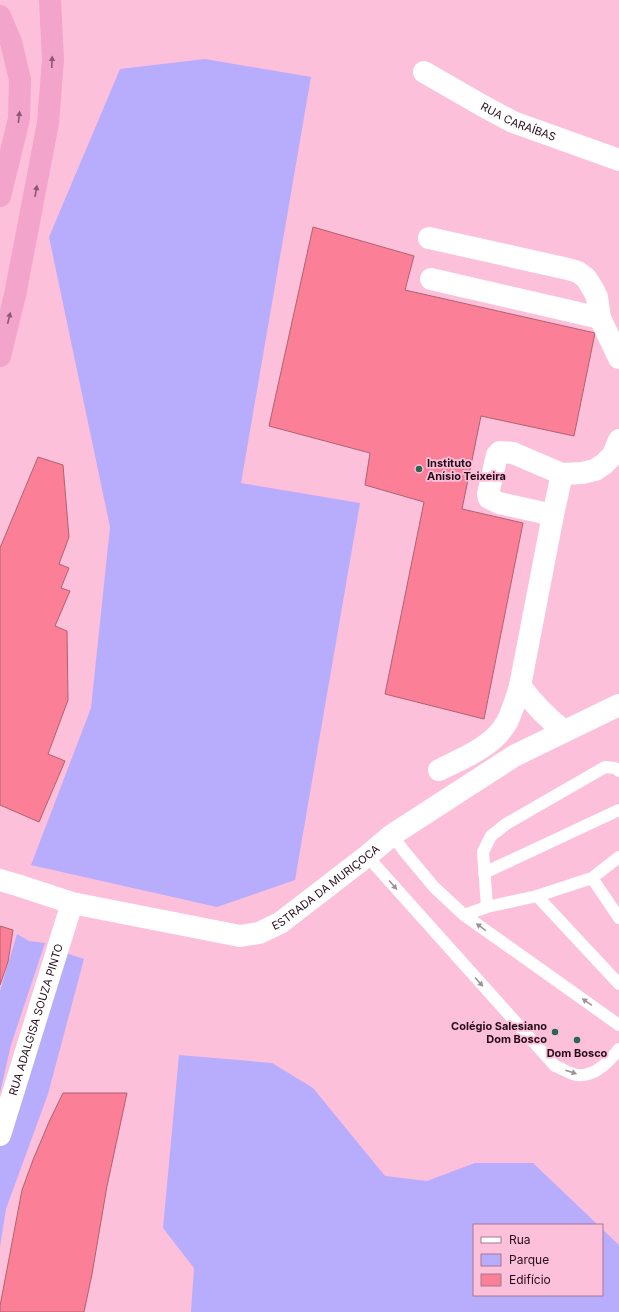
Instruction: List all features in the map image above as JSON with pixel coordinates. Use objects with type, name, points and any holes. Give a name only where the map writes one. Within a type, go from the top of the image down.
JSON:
[{"type":"highway","points":[[0,356],[15,295],[48,123],[53,60],[50,0]]},
{"type":"highway","points":[[0,16],[11,42],[20,80],[19,119],[0,196]]},
{"type":"street","name":"RUA CARAÍBAS","points":[[424,72],[513,122],[619,160]]},
{"type":"street","points":[[429,238],[578,272],[586,278],[597,297],[600,318],[619,358]]},
{"type":"street","points":[[431,279],[600,318]]},
{"type":"street","points":[[553,515],[498,502],[489,498],[488,494],[496,455],[500,452],[513,453],[562,474],[582,473],[595,470],[604,464],[613,455],[619,440]]},
{"type":"street","points":[[439,770],[476,752],[493,739],[506,723],[514,706],[520,686],[562,474]]},
{"type":"street","points":[[520,686],[533,703],[564,731]]},
{"type":"street","name":"ESTRADA DA MURIÇOCA","points":[[0,880],[17,884],[72,903],[240,936],[259,933],[280,923],[392,835],[514,756],[619,705]]},
{"type":"street","name":"RUA ADALGISA SOUZA PINTO","points":[[0,1135],[72,903]]},
{"type":"lane","points":[[487,907],[483,852],[491,836],[506,824],[605,767],[615,768],[619,771]]},
{"type":"lane","points":[[484,873],[619,810]]},
{"type":"lane","points":[[392,835],[434,887],[464,915],[619,1025]]},
{"type":"lane","points":[[367,856],[555,1066],[574,1074],[590,1074],[609,1061],[619,1048]]},
{"type":"lane","points":[[464,915],[487,907],[538,896],[592,878],[619,857]]},
{"type":"lane","points":[[592,878],[619,918]]},
{"type":"lane","points":[[538,896],[619,984]]},
{"type":"green space","points":[[205,59],[311,77],[241,483],[360,503],[295,880],[217,907],[31,865],[91,708],[110,527],[49,237],[120,69]]},
{"type":"green space","points":[[17,934],[29,941],[45,943],[11,1045],[0,1093],[0,991]]},
{"type":"green space","points":[[66,953],[84,959],[48,1094],[6,1209],[0,1247],[0,1140]]},
{"type":"green space","points":[[179,1055],[272,1063],[313,1088],[385,1176],[427,1181],[475,1163],[533,1163],[597,1224],[473,1224],[473,1296],[603,1296],[603,1230],[619,1245],[619,1312],[191,1312],[194,1268],[163,1228]]},
{"type":"building","name":"Instituto Anísio Teixeira","points":[[313,227],[414,256],[405,290],[595,333],[574,436],[481,416],[462,509],[523,523],[484,719],[385,694],[424,502],[365,485],[370,453],[269,426]]},
{"type":"building","points":[[38,457],[63,465],[69,537],[59,564],[69,568],[61,588],[70,591],[55,626],[67,631],[68,700],[48,754],[65,761],[39,822],[0,805],[0,548]]},
{"type":"building","points":[[0,926],[13,930],[8,962],[0,985]]},
{"type":"building","points":[[63,1093],[127,1093],[107,1186],[84,1312],[0,1312],[22,1190],[49,1122]]},
{"type":"place","name":"Instituto Anísio Teixeira","points":[[419,469]]},
{"type":"place","name":"Colégio Salesiano Dom Bosco","points":[[555,1032]]},
{"type":"place","name":"Dom Bosco","points":[[577,1040]]}]
